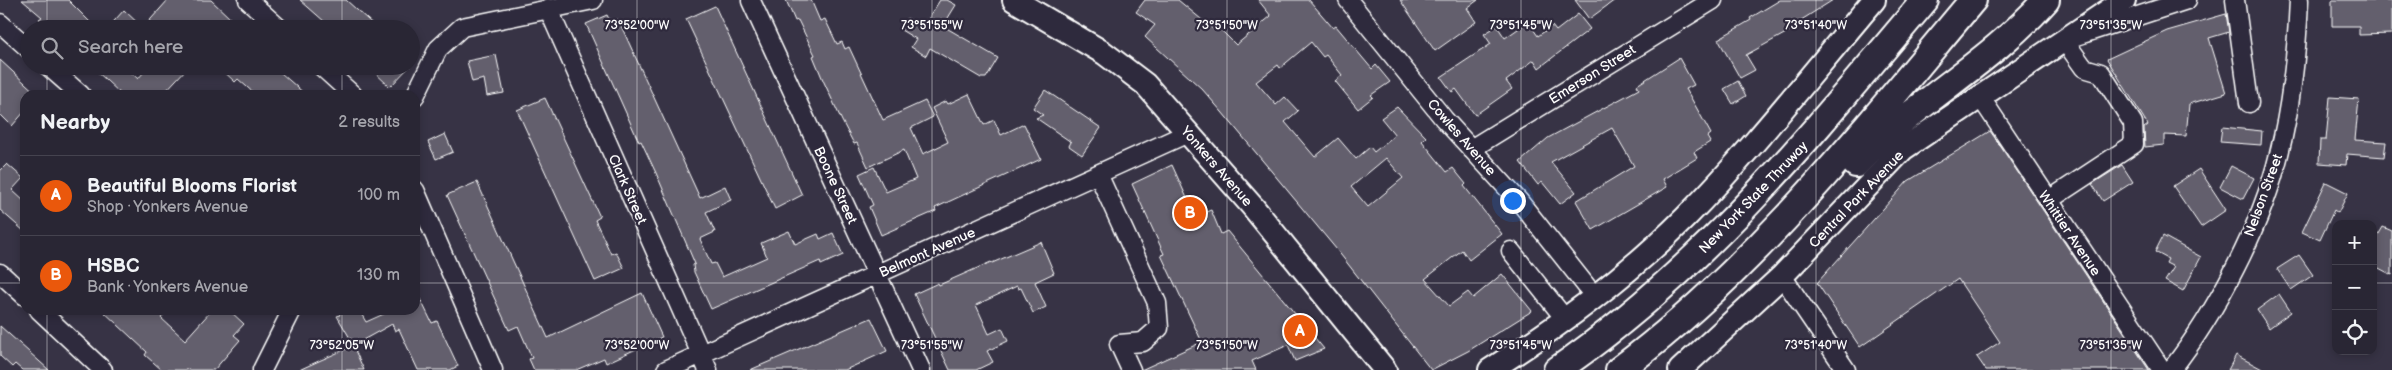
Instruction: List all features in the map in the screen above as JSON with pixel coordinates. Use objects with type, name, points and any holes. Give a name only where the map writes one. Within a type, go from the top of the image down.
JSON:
[{"type":"highway","points":[[1900,31],[1921,0]]},
{"type":"highway","name":"New York State Thruway","points":[[1557,370],[1624,319],[1716,238],[1800,148],[1925,0]]},
{"type":"highway","points":[[1619,370],[1688,314],[1792,214],[1973,0]]},
{"type":"highway","points":[[1792,214],[1844,177],[1896,125],[1998,47],[2046,0]]},
{"type":"main road","name":"Yonkers Avenue","points":[[1014,0],[1104,53],[1145,84],[1253,207],[1385,370]]},
{"type":"main road","points":[[1490,370],[1566,320],[1595,297],[1684,218],[1744,154],[1874,0]]},
{"type":"main road","name":"Central Park Avenue","points":[[1680,370],[1782,276],[1903,149],[1980,95],[2124,0]]},
{"type":"street","points":[[248,0],[270,20]]},
{"type":"street","points":[[418,90],[438,48],[462,27],[593,0]]},
{"type":"street","name":"Cowles Avenue","points":[[1348,0],[1444,118],[1520,201],[1595,297]]},
{"type":"street","name":"Emerson Street","points":[[1472,149],[1692,5],[1713,0]]},
{"type":"street","points":[[2049,200],[2134,144],[2133,123],[2101,73],[2084,68],[2064,40],[2187,0]]},
{"type":"street","points":[[2235,0],[2249,103]]},
{"type":"street","name":"Nelson Street","points":[[2171,370],[2186,351],[2210,312],[2244,248],[2265,199],[2279,154],[2288,109],[2299,0]]},
{"type":"street","name":"Boone Street","points":[[751,1],[921,370]]},
{"type":"street","name":"Clark Street","points":[[548,8],[704,362]]},
{"type":"street","points":[[0,23],[20,41]]},
{"type":"street","points":[[58,75],[74,90]]},
{"type":"street","points":[[331,75],[347,90]]},
{"type":"street","name":"Whittier Avenue","points":[[1980,95],[2162,370]]},
{"type":"street","name":"Belmont Avenue","points":[[666,370],[704,362],[877,274],[1188,133]]},
{"type":"street","points":[[1098,174],[1158,303],[1159,328],[1143,342],[1119,344],[1131,370]]},
{"type":"street","points":[[420,202],[493,370]]},
{"type":"street","points":[[1510,251],[1566,320]]},
{"type":"street","points":[[0,273],[20,291]]},
{"type":"street","points":[[1782,276],[1846,370]]},
{"type":"street","points":[[45,315],[103,370]]},
{"type":"street","points":[[262,370],[290,315]]},
{"type":"building","points":[[22,0],[68,0],[88,20],[39,19],[42,17]]},
{"type":"building","points":[[168,0],[211,0],[231,19],[230,20],[150,20]]},
{"type":"building","points":[[300,0],[346,0],[368,20],[323,20]]},
{"type":"building","points":[[786,0],[811,0],[820,21],[825,19],[837,44],[842,42],[845,49],[849,47],[883,120],[925,101],[933,117],[911,128],[923,154],[948,142],[932,108],[946,101],[948,104],[969,94],[984,125],[994,120],[1001,135],[1024,124],[1041,159],[935,208],[936,211],[881,235],[869,207],[873,205],[859,174],[874,167],[886,192],[916,179],[904,150],[868,167],[857,143],[854,144],[842,121],[813,56],[815,55],[798,20],[795,21]]},
{"type":"building","points":[[940,0],[947,0],[956,5],[943,26],[998,58],[986,78],[981,78],[930,48],[926,56],[911,47],[916,39],[901,30],[907,18],[923,27]]},
{"type":"building","points":[[1145,0],[1178,0],[1213,29],[1216,25],[1236,45],[1271,16],[1258,0],[1309,0],[1333,28],[1336,26],[1372,69],[1376,65],[1390,82],[1371,95],[1373,97],[1358,109],[1335,81],[1342,75],[1326,55],[1323,57],[1311,42],[1280,68],[1278,65],[1256,82],[1276,105],[1285,97],[1298,111],[1285,122],[1315,157],[1338,138],[1356,159],[1370,147],[1374,152],[1395,135],[1381,118],[1397,107],[1426,137],[1422,141],[1447,172],[1453,168],[1466,184],[1464,186],[1502,234],[1469,260],[1462,250],[1425,279],[1449,306],[1468,292],[1473,298],[1502,274],[1532,311],[1468,351],[1431,370],[1337,250],[1222,112],[1202,89],[1145,37],[1155,25],[1136,12]],"holes":[[[1386,158],[1403,178],[1368,207],[1351,187]]]},
{"type":"building","points":[[1400,0],[1478,0],[1467,8],[1476,22],[1435,51]]},
{"type":"building","points":[[1575,0],[1615,0],[1589,19]]},
{"type":"building","points":[[1780,0],[1833,0],[1795,24],[1797,27],[1746,55],[1755,70],[1740,78],[1718,39]]},
{"type":"building","points":[[2332,0],[2392,0],[2392,34],[2359,35],[2359,26],[2332,26]]},
{"type":"building","points":[[715,6],[802,195],[775,209],[686,19]]},
{"type":"building","points":[[124,10],[135,20],[115,20]]},
{"type":"building","points":[[1578,14],[1590,29],[1539,68],[1534,60],[1506,81],[1512,89],[1475,115],[1456,89],[1452,92],[1441,77],[1491,44],[1484,34],[1497,26],[1505,38],[1528,22],[1538,36],[1552,26],[1556,31]]},
{"type":"building","points":[[2226,14],[2229,32],[2209,38],[2226,93],[2189,104],[2186,136],[2164,135],[2164,145],[2145,147],[2144,128],[2148,125],[2107,59],[2167,31]]},
{"type":"building","points":[[607,15],[611,23],[618,19],[700,198],[725,186],[731,200],[706,212],[715,232],[700,239],[711,264],[715,263],[722,277],[767,257],[761,243],[789,231],[795,244],[818,234],[820,239],[833,233],[843,255],[821,265],[820,261],[711,309],[694,272],[693,265],[695,264],[656,173],[641,141],[639,142],[586,24]]},
{"type":"building","points":[[496,55],[504,93],[487,96],[484,79],[472,82],[467,61]]},
{"type":"building","points":[[1679,58],[1694,85],[1686,89],[1711,134],[1707,137],[1710,142],[1694,152],[1697,158],[1663,179],[1667,187],[1593,230],[1576,201],[1634,166],[1612,128],[1551,162],[1576,192],[1560,204],[1542,182],[1538,185],[1520,162],[1548,138],[1639,89],[1637,85]]},
{"type":"building","points":[[0,60],[33,90],[20,90],[20,117],[12,126],[0,114]]},
{"type":"building","points":[[101,75],[134,75],[138,79],[141,75],[181,75],[167,90],[117,90]]},
{"type":"building","points":[[228,75],[283,75],[300,90],[250,90],[238,79],[235,82]]},
{"type":"building","points":[[377,75],[401,75],[390,87]]},
{"type":"building","points":[[1738,81],[1746,96],[1733,104],[1724,89]]},
{"type":"building","points":[[1045,90],[1101,128],[1082,155],[1069,146],[1071,142],[1036,118],[1043,115],[1033,108]]},
{"type":"building","points":[[2330,97],[2359,99],[2355,140],[2386,142],[2384,157],[2347,154],[2346,165],[2319,163],[2320,140],[2326,140]]},
{"type":"building","points":[[545,98],[600,217],[595,220],[611,254],[616,252],[624,268],[595,281],[517,110]]},
{"type":"building","points":[[2222,127],[2262,131],[2261,145],[2220,142]]},
{"type":"building","points":[[1990,131],[2149,370],[1986,370],[1977,357],[2000,342],[1958,279],[1860,347],[1817,283],[1908,181]]},
{"type":"building","points":[[445,134],[453,152],[436,159],[428,142]]},
{"type":"building","points":[[7,164],[20,175],[20,181],[12,190],[20,197],[20,228],[0,210],[0,171]]},
{"type":"building","points":[[1172,165],[1191,207],[1202,202],[1206,212],[1211,210],[1221,234],[1227,231],[1324,349],[1295,361],[1288,345],[1252,361],[1256,370],[1141,370],[1202,342],[1161,255],[1164,254],[1132,184]]},
{"type":"building","points":[[2122,165],[2133,182],[2103,201],[2092,184]]},
{"type":"building","points":[[2231,166],[2254,178],[2243,199],[2220,187]]},
{"type":"building","points":[[2199,169],[2226,210],[2201,227],[2173,186]]},
{"type":"building","points":[[477,182],[548,338],[642,293],[662,337],[606,363],[604,358],[576,370],[534,370],[529,359],[532,358],[518,326],[509,330],[447,195]]},
{"type":"building","points":[[2326,182],[2348,193],[2338,213],[2334,210],[2320,240],[2302,232]]},
{"type":"building","points":[[2383,227],[2392,231],[2392,275],[2377,267],[2377,237]]},
{"type":"building","points":[[2163,236],[2201,257],[2183,291],[2165,281],[2174,267],[2166,263],[2168,259],[2155,252]]},
{"type":"building","points":[[1041,242],[1054,273],[1035,282],[1046,307],[1033,313],[1021,288],[1018,289],[1017,286],[976,305],[989,334],[1002,328],[1008,341],[987,351],[993,362],[976,370],[950,370],[914,294]]},
{"type":"building","points":[[2299,255],[2313,275],[2291,290],[2277,269]]},
{"type":"building","points":[[2279,294],[2291,312],[2269,328],[2257,310]]},
{"type":"building","points":[[420,298],[432,323],[437,321],[458,366],[450,370],[418,370],[399,329],[395,331],[392,324],[354,345],[337,316],[362,315],[366,322],[382,315],[420,315]]},
{"type":"building","points":[[107,315],[164,315],[161,318],[185,340],[208,315],[234,315],[244,324],[234,335],[240,340],[214,370],[162,370],[145,355],[147,352]]},
{"type":"building","points":[[871,318],[887,351],[845,370],[750,370]]},
{"type":"building","points":[[0,326],[49,370],[22,370],[15,364],[12,367],[0,356]]},
{"type":"building","points":[[353,346],[364,370],[299,370],[321,360]]},
{"type":"building","points":[[2236,355],[2264,370],[2228,370]]},
{"type":"place","name":"HSBC","points":[[1190,213]]},
{"type":"place","name":"Beautiful Blooms Florist","points":[[1300,331]]}]
